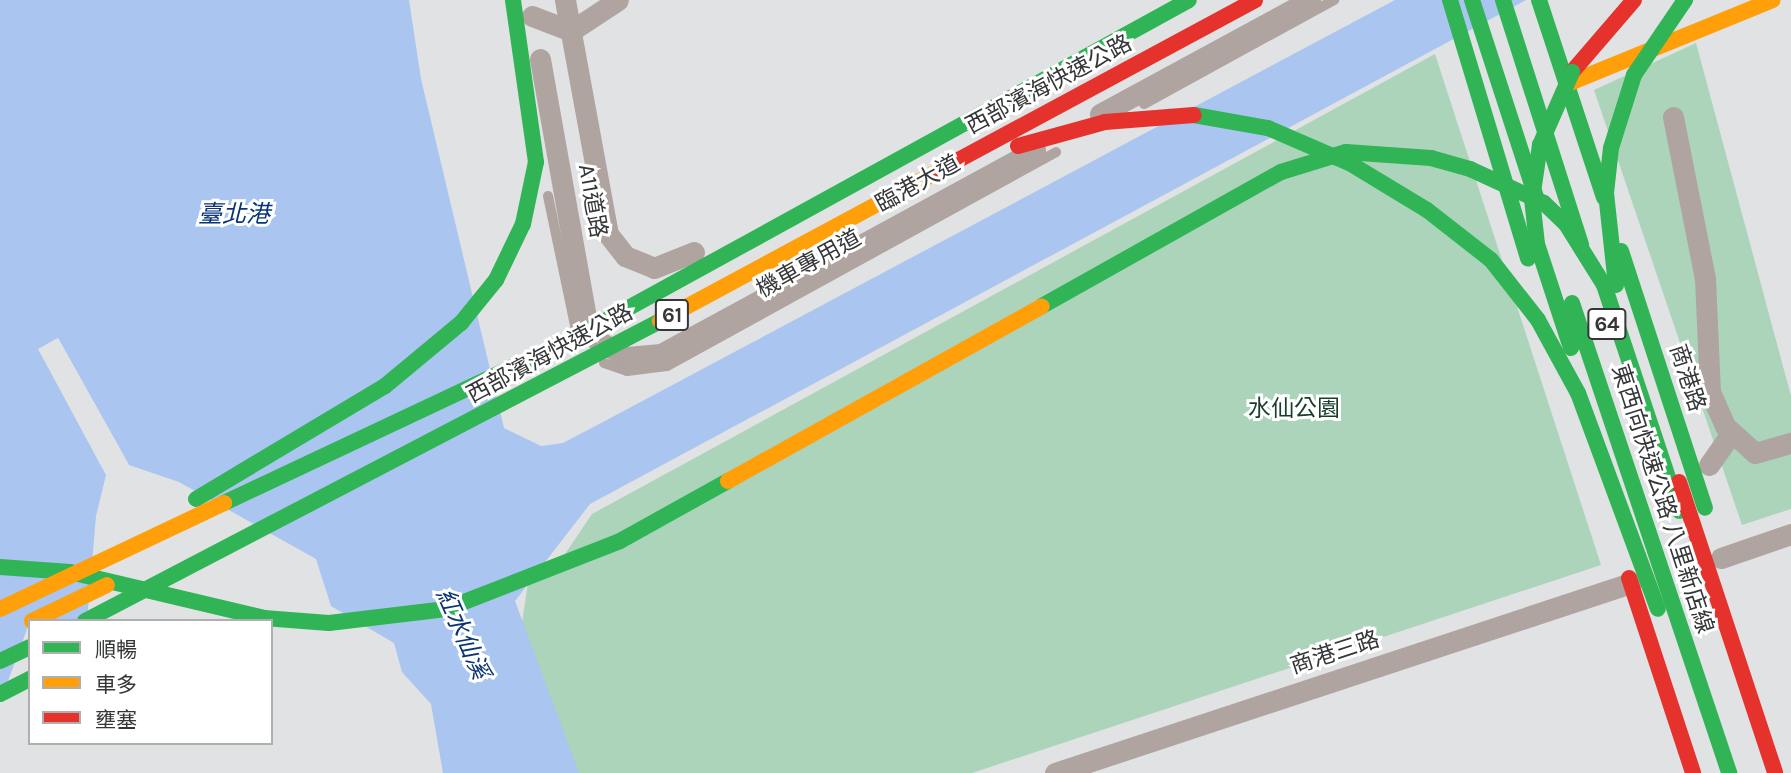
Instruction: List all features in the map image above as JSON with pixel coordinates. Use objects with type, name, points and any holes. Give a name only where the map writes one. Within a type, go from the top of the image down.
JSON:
[{"type":"main road","points":[[0,597],[250,469],[431,351],[496,280],[531,193],[537,141],[513,0]]},
{"type":"main road","name":"西部濱海快速公路","points":[[237,519],[1189,0]]},
{"type":"main road","points":[[0,609],[552,349],[1205,0]]},
{"type":"main road","points":[[149,614],[213,577],[470,414],[1237,0]]},
{"type":"main road","name":"西部濱海快速公路","points":[[89,619],[698,301],[1255,0]]},
{"type":"main road","points":[[1450,0],[1459,43],[1693,773]]},
{"type":"main road","name":"東西向快速公路 八里新店線","points":[[1472,0],[1727,767]]},
{"type":"main road","name":"東西向快速公路 八里新店線","points":[[1503,0],[1553,160],[1754,751],[1756,773]]},
{"type":"main road","points":[[1634,0],[1593,41],[1559,95],[1540,145],[1532,220],[1712,773]]},
{"type":"main road","points":[[1685,0],[1650,46],[1620,110],[1606,193],[1608,231],[1624,316],[1775,773]]},
{"type":"main road","points":[[1567,84],[1773,0]]},
{"type":"main road","name":"商港路","points":[[1540,1],[1791,770]]},
{"type":"main road","points":[[698,301],[1031,140],[1105,122],[1189,114],[1268,128],[1351,164],[1427,210],[1491,260],[1538,320],[1578,393],[1658,609]]},
{"type":"main road","points":[[0,567],[70,572],[264,618],[329,623],[446,609],[620,541],[1281,172],[1346,152],[1431,158],[1470,169],[1544,203],[1566,224],[1604,285],[1679,511],[1754,751],[1765,773]]},
{"type":"main road","points":[[35,619],[139,569]]},
{"type":"main road","points":[[10,631],[28,622]]},
{"type":"main road","points":[[0,661],[28,648]]},
{"type":"main road","points":[[0,694],[28,680]]},
{"type":"street","points":[[531,8],[557,0]]},
{"type":"street","name":"A11道路","points":[[565,0],[608,234],[638,264],[671,264]]},
{"type":"street","points":[[531,8],[571,30],[618,0]]},
{"type":"street","name":"臨港大道","points":[[671,264],[1158,0]]},
{"type":"street","name":"臨港大道","points":[[661,354],[1310,0]]},
{"type":"street","name":"A11道路","points":[[531,8],[589,325],[610,351],[643,358],[661,354]]},
{"type":"street","points":[[1673,117],[1705,278],[1710,392],[1731,433],[1755,453],[1791,443]]},
{"type":"street","points":[[1709,465],[1731,433]]},
{"type":"street","points":[[1721,558],[1791,534]]},
{"type":"street","name":"商港三路","points":[[1055,773],[1630,583]]},
{"type":"lane","name":"機車專用道","points":[[548,196],[583,345],[596,359],[627,371],[667,366],[1334,0]]},
{"type":"lane","points":[[500,13],[525,131]]},
{"type":"lane","points":[[807,190],[802,215],[820,246],[844,254]]},
{"type":"lane","points":[[767,212],[790,221],[808,252],[806,274]]},
{"type":"green space","points":[[1696,43],[1791,396],[1791,509],[1742,525],[1594,90]]},
{"type":"green space","name":"水仙公園","points":[[1435,54],[1601,565],[972,773],[562,773],[521,629],[528,583],[561,560],[592,514]]},
{"type":"water","name":"臺北港","points":[[0,0],[409,0],[421,79],[504,428],[541,446],[563,443],[1395,0],[1526,0],[590,504],[515,601],[579,773],[443,773],[431,704],[402,672],[394,643],[331,606],[316,559],[179,482],[129,465],[58,338],[39,349],[106,475],[96,516],[87,619],[28,619],[28,626],[0,703]]},
{"type":"pier","points":[[58,338],[129,465],[57,343],[43,350],[106,475],[38,349]]},
{"type":"traffic: fast","points":[[196,499],[385,386],[461,323],[496,280],[523,224],[536,162],[513,0]]},
{"type":"traffic: fast","points":[[541,356],[1189,0]]},
{"type":"traffic: fast","points":[[1450,0],[1528,258]]},
{"type":"traffic: fast","points":[[1472,0],[1536,197]]},
{"type":"traffic: fast","points":[[1503,0],[1581,245]]},
{"type":"traffic: fast","points":[[1539,0],[1604,198]]},
{"type":"traffic: fast","points":[[1616,285],[1606,193],[1611,148],[1634,75],[1685,0]]},
{"type":"traffic: fast","points":[[1571,348],[1537,244],[1532,199],[1540,145],[1572,72]]},
{"type":"traffic: fast","points":[[1194,115],[1268,128],[1351,164],[1427,210],[1491,260],[1538,320],[1578,393],[1658,609]]},
{"type":"traffic: fast","points":[[1042,306],[1281,172],[1346,152],[1431,158],[1470,169],[1544,203],[1566,224],[1604,285],[1679,511]]},
{"type":"traffic: fast","points":[[1621,251],[1705,508]]},
{"type":"traffic: fast","points":[[1572,303],[1729,773]]},
{"type":"traffic: fast","points":[[89,619],[660,321]]},
{"type":"traffic: fast","points":[[224,503],[562,344]]},
{"type":"traffic: fast","points":[[0,567],[70,572],[264,618],[329,623],[446,609],[620,541],[728,481]]},
{"type":"traffic: fast","points":[[0,661],[28,648]]},
{"type":"traffic: fast","points":[[0,694],[28,680]]},
{"type":"traffic: slow","points":[[1567,84],[1773,0]]},
{"type":"traffic: slow","points":[[660,321],[938,171]]},
{"type":"traffic: slow","points":[[728,481],[1042,306]]},
{"type":"traffic: slow","points":[[0,609],[224,503]]},
{"type":"traffic: slow","points":[[36,619],[107,585]]},
{"type":"traffic: jam","points":[[938,171],[1255,0]]},
{"type":"traffic: jam","points":[[1572,72],[1634,0]]},
{"type":"traffic: jam","points":[[1018,146],[1105,122],[1194,115]]},
{"type":"traffic: jam","points":[[1679,482],[1775,773]]},
{"type":"traffic: jam","points":[[1629,578],[1693,773]]},
{"type":"water label","name":"紅水仙溪","points":[[462,634]]}]
